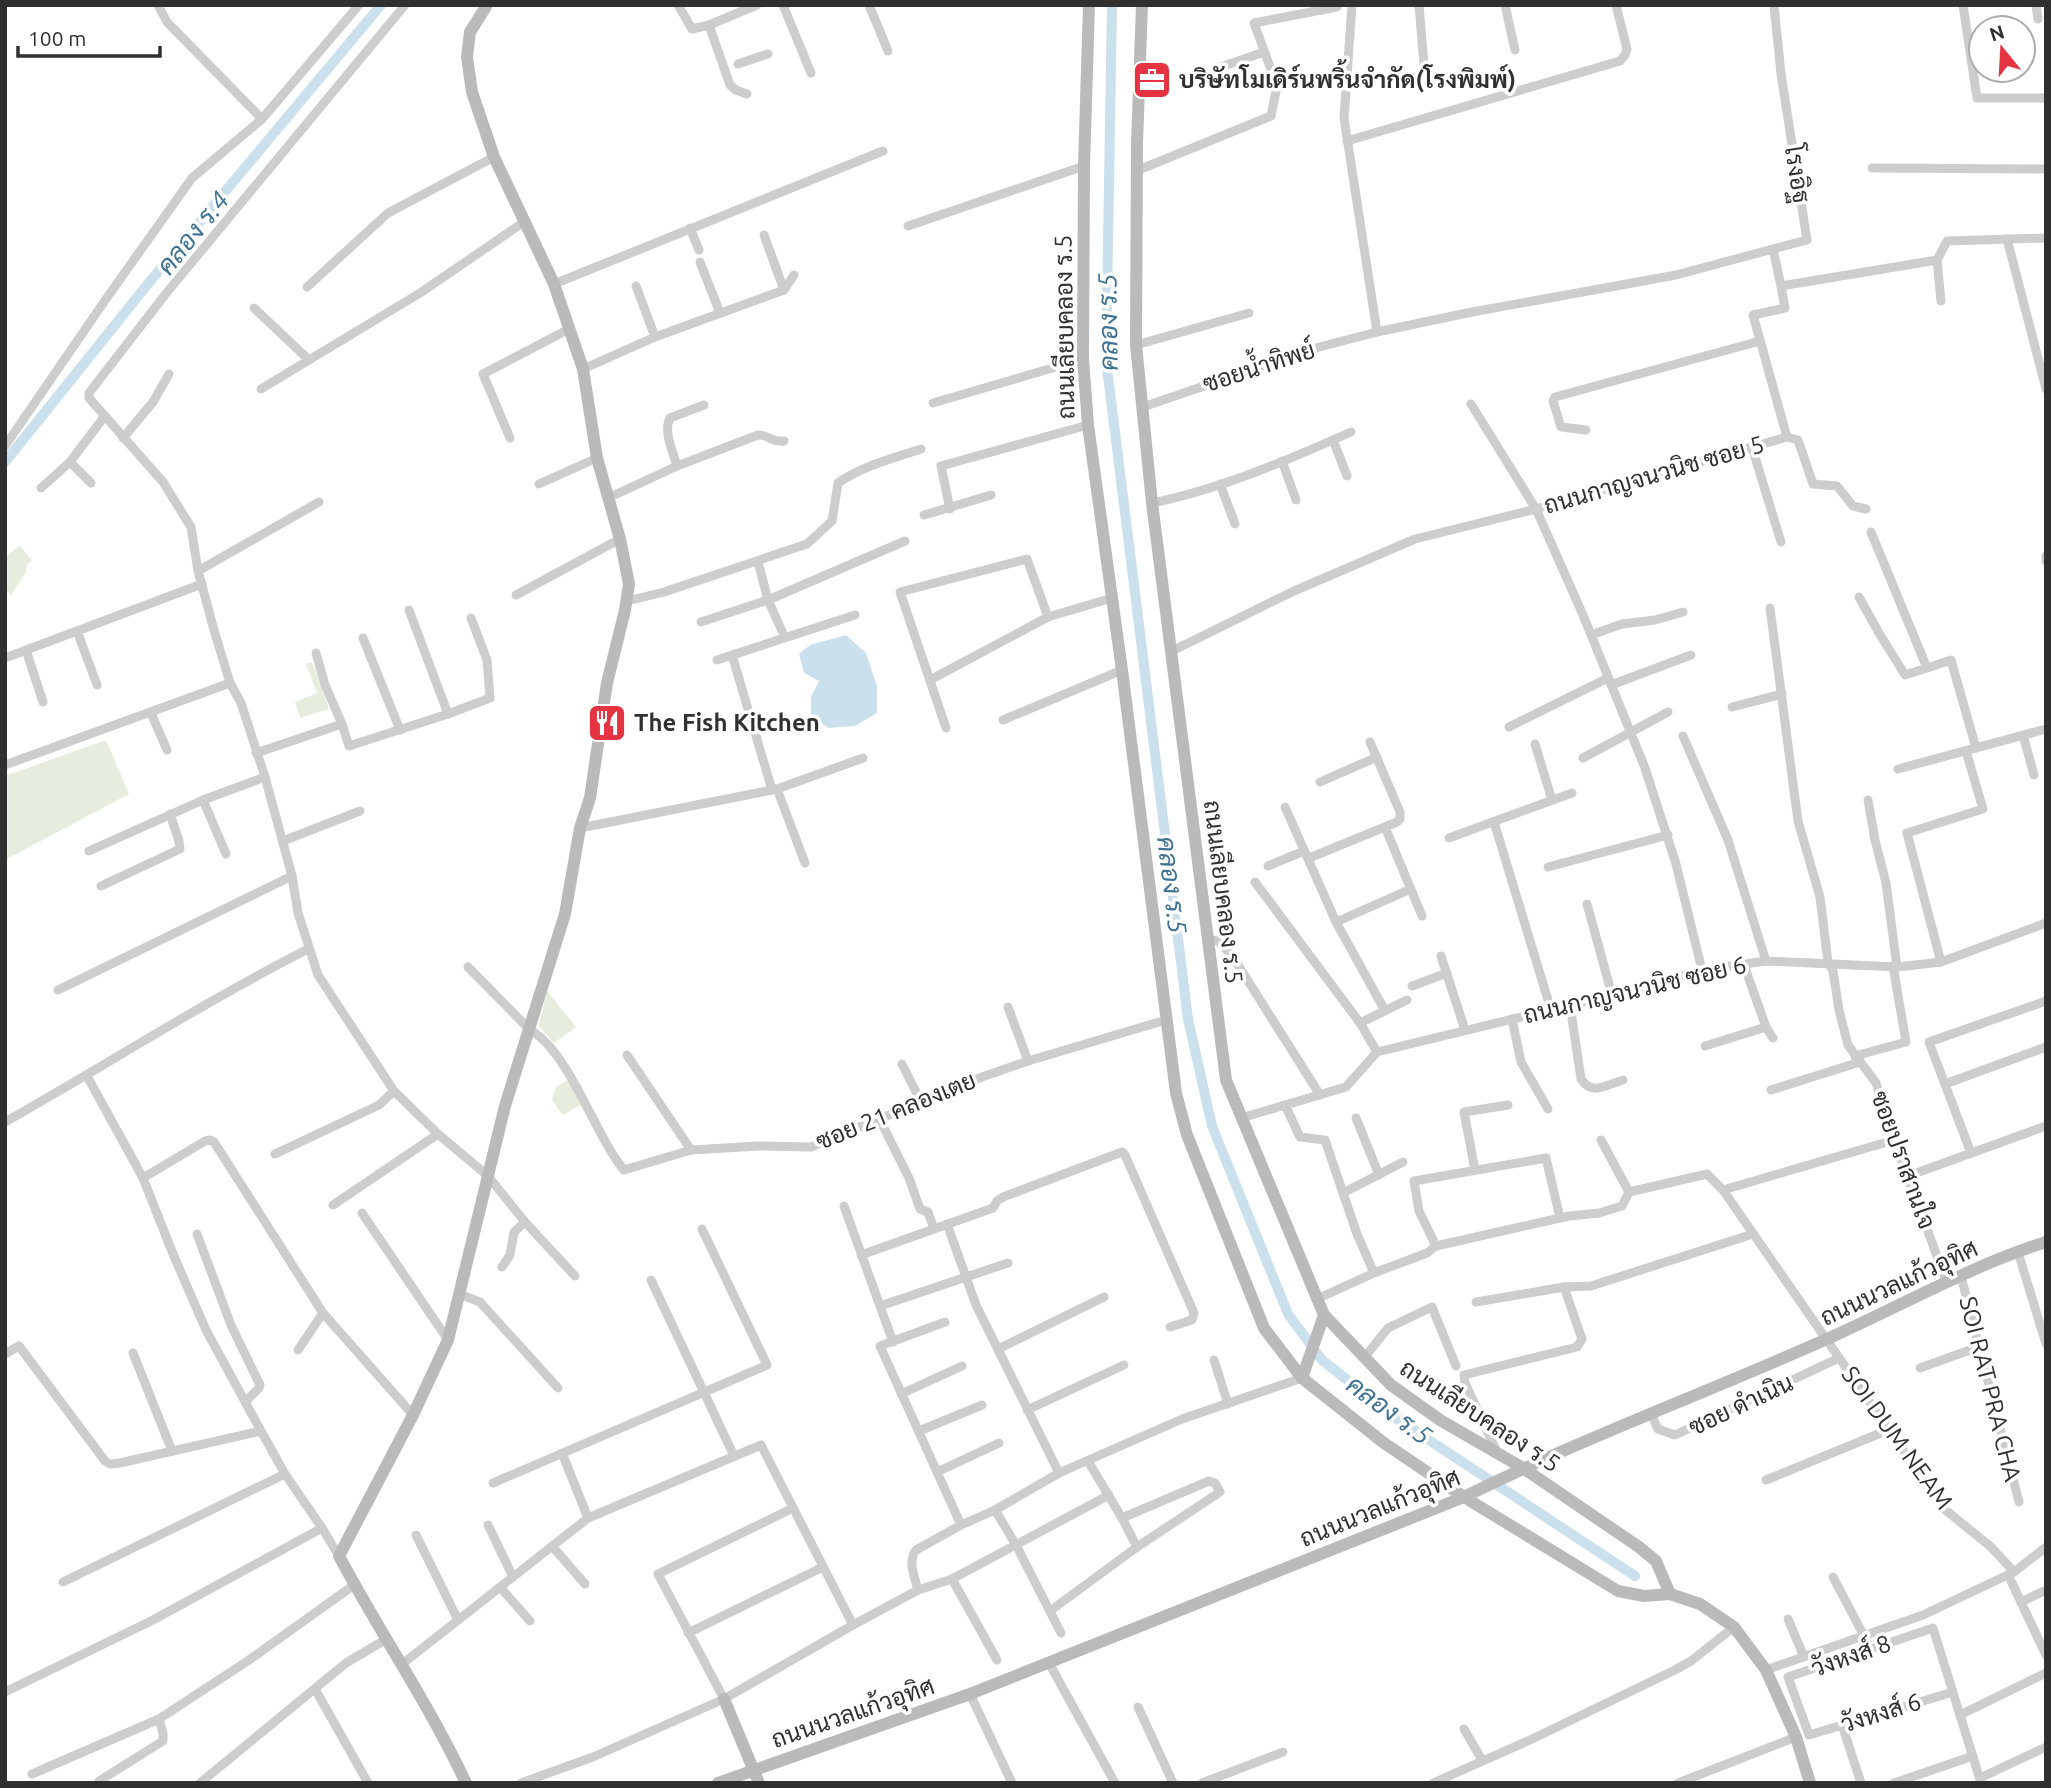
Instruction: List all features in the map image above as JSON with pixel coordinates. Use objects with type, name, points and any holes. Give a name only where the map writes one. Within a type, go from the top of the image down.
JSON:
[{"type":"street","points":[[158,5],[167,22],[262,119]]},
{"type":"street","points":[[5,446],[192,178],[262,119],[359,5]]},
{"type":"street","points":[[405,5],[168,291],[89,393],[90,401],[163,482],[191,527],[198,571],[230,683],[241,703],[265,777],[284,841],[298,913],[318,975],[394,1091],[438,1134],[488,1176],[525,1222],[575,1276]]},
{"type":"street","points":[[339,1556],[413,1415],[448,1340],[505,1106],[565,914],[580,828],[590,798],[607,683],[629,584],[620,539],[597,458],[583,369],[554,285],[494,157],[472,92],[467,57],[470,32],[487,5]]},
{"type":"street","points":[[678,5],[692,29],[709,25],[757,5]]},
{"type":"street","points":[[783,5],[811,73]]},
{"type":"street","points":[[869,5],[888,51]]},
{"type":"street","name":"ถนนเลียบคลอง ร.5","points":[[1089,5],[1084,166],[1083,359],[1088,425],[1176,1093],[1186,1135],[1264,1328],[1303,1378],[1384,1443],[1464,1497],[1618,1591],[1644,1596],[1670,1594],[1656,1561],[1639,1547],[1523,1468],[1440,1420],[1391,1385],[1324,1315],[1226,1080],[1153,503],[1136,345],[1136,171],[1142,5]]},
{"type":"street","points":[[1352,5],[1343,118],[1377,331]]},
{"type":"street","points":[[1419,5],[1425,76]]},
{"type":"street","points":[[1505,5],[1515,50]]},
{"type":"street","points":[[1347,141],[1620,61],[1627,49],[1616,5]]},
{"type":"street","name":"โรงอิฐ","points":[[1773,249],[1807,240],[1781,74],[1774,5]]},
{"type":"street","points":[[1963,5],[1977,97],[2046,97]]},
{"type":"street","points":[[2036,5],[2038,19]]},
{"type":"street","points":[[1136,171],[1271,116],[1277,86],[1254,23],[1337,7]]},
{"type":"street","points":[[709,25],[731,66],[730,85],[747,94]]},
{"type":"street","points":[[1218,68],[1264,52]]},
{"type":"street","points":[[731,66],[768,54]]},
{"type":"street","points":[[1277,86],[1337,74]]},
{"type":"street","points":[[554,285],[883,150]]},
{"type":"street","points":[[307,287],[388,213],[494,157]]},
{"type":"street","points":[[908,226],[1084,166]]},
{"type":"street","points":[[1872,168],[2046,169]]},
{"type":"street","points":[[261,389],[420,293],[524,222]]},
{"type":"street","points":[[690,228],[699,250]]},
{"type":"street","points":[[764,235],[784,290]]},
{"type":"street","points":[[2007,239],[2046,389]]},
{"type":"street","points":[[1941,301],[1937,260],[1947,241],[2046,239]]},
{"type":"street","points":[[1773,249],[1781,286],[1937,260]]},
{"type":"street","name":"ซอยน้ำทิพย์","points":[[1143,407],[1308,350],[1377,331],[1676,275],[1773,249]]},
{"type":"street","points":[[700,262],[720,313]]},
{"type":"street","points":[[583,369],[655,337],[784,290],[794,275]]},
{"type":"street","points":[[636,286],[655,337]]},
{"type":"street","name":"ถนนกาญจนวนิช ซอย 5","points":[[1172,652],[1293,591],[1415,539],[1536,509],[1787,437],[1753,315],[1785,308],[1781,286]]},
{"type":"street","points":[[254,308],[309,360]]},
{"type":"street","points":[[1136,345],[1249,313]]},
{"type":"street","points":[[510,438],[483,374],[569,329]]},
{"type":"street","points":[[1586,430],[1561,428],[1553,401],[1555,397],[1760,341]]},
{"type":"street","points":[[933,403],[1083,359]]},
{"type":"street","points":[[123,438],[153,402],[169,374]]},
{"type":"street","points":[[1471,404],[1536,509],[1591,635],[1645,768],[1668,835],[1702,970]]},
{"type":"street","points":[[677,466],[667,421],[704,405]]},
{"type":"street","points":[[41,488],[69,462],[104,417]]},
{"type":"street","points":[[950,509],[941,466],[1088,425]]},
{"type":"street","points":[[1153,503],[1220,484],[1351,432]]},
{"type":"street","points":[[608,498],[677,466],[758,435],[776,442],[784,441]]},
{"type":"street","points":[[1787,437],[1798,440],[1813,484],[1837,486],[1853,506],[1867,509]]},
{"type":"street","points":[[1333,440],[1347,476]]},
{"type":"street","points":[[1752,447],[1780,542]]},
{"type":"street","points":[[627,601],[664,592],[807,544],[832,521],[838,483],[880,463],[921,449]]},
{"type":"street","points":[[538,484],[597,458]]},
{"type":"street","points":[[1282,461],[1296,499]]},
{"type":"street","points":[[69,462],[91,483]]},
{"type":"street","points":[[1220,484],[1235,524]]},
{"type":"street","points":[[924,515],[991,495]]},
{"type":"street","points":[[198,571],[319,502]]},
{"type":"street","points":[[1871,532],[1927,668]]},
{"type":"street","points":[[516,595],[620,539]]},
{"type":"street","points":[[701,622],[768,600],[905,541]]},
{"type":"street","points":[[946,728],[901,592],[1027,559],[1048,617]]},
{"type":"street","points":[[758,562],[768,600],[782,631]]},
{"type":"street","points":[[5,658],[202,584]]},
{"type":"street","points":[[1859,597],[1905,675],[1951,660],[1976,748]]},
{"type":"street","points":[[930,680],[1048,617],[1112,598]]},
{"type":"street","name":"ซอยปราสานใจ","points":[[1770,608],[1797,821],[1820,897],[1828,962],[1833,971],[1848,1045],[1876,1083],[1894,1140],[1947,1283]]},
{"type":"street","points":[[409,610],[448,714]]},
{"type":"street","points":[[1591,635],[1622,624],[1683,612]]},
{"type":"street","points":[[716,660],[855,615]]},
{"type":"street","points":[[316,653],[325,685],[349,746],[490,698],[487,660],[471,618]]},
{"type":"street","points":[[77,631],[97,685]]},
{"type":"street","points":[[363,638],[400,730]]},
{"type":"street","points":[[26,650],[43,702]]},
{"type":"street","points":[[732,655],[775,790],[805,863]]},
{"type":"street","points":[[1509,727],[1610,682],[1691,655]]},
{"type":"street","points":[[1003,720],[1122,670]]},
{"type":"street","points":[[5,765],[230,683]]},
{"type":"street","points":[[1732,707],[1782,694]]},
{"type":"street","points":[[1583,758],[1668,712]]},
{"type":"street","points":[[151,713],[167,750]]},
{"type":"street","points":[[256,753],[341,724]]},
{"type":"street","points":[[1898,769],[2046,729]]},
{"type":"street","points":[[2023,735],[2034,775]]},
{"type":"street","points":[[1683,736],[1728,840],[1766,961]]},
{"type":"street","points":[[1268,866],[1385,827],[1400,819],[1400,813],[1370,742]]},
{"type":"street","points":[[1535,744],[1552,800]]},
{"type":"street","points":[[1941,962],[1907,833],[1983,809],[1966,751]]},
{"type":"street","points":[[1320,782],[1377,757]]},
{"type":"street","points":[[580,828],[775,790],[863,758]]},
{"type":"street","points":[[89,851],[203,800],[265,777]]},
{"type":"street","points":[[1449,838],[1572,793]]},
{"type":"street","points":[[203,800],[226,854]]},
{"type":"street","points":[[1771,1090],[1906,1041],[1886,883],[1868,800]]},
{"type":"street","points":[[1285,807],[1336,922],[1384,1009]]},
{"type":"street","points":[[284,841],[360,811]]},
{"type":"street","points":[[101,886],[180,849],[170,814]]},
{"type":"street","points":[[1493,822],[1551,1010]]},
{"type":"street","points":[[1385,827],[1422,916]]},
{"type":"street","points":[[1548,867],[1668,835]]},
{"type":"street","points":[[58,990],[292,876]]},
{"type":"street","points":[[1241,1118],[1346,1087],[1377,1052],[1360,1023],[1255,882]]},
{"type":"street","points":[[1336,922],[1411,889]]},
{"type":"street","points":[[1587,904],[1612,995]]},
{"type":"street","name":"ถนนกาญจนวนิช ซอย 6","points":[[1377,1052],[1612,995],[1702,970],[1766,961],[1895,967],[1941,962],[2046,923]]},
{"type":"street","points":[[1208,939],[1218,941],[1233,957],[1320,1095]]},
{"type":"street","points":[[5,1122],[213,1000],[308,950]]},
{"type":"street","points":[[1441,956],[1465,1030]]},
{"type":"street","points":[[1744,965],[1766,1027],[1773,1038]]},
{"type":"street","points":[[468,967],[530,1030]]},
{"type":"street","points":[[1412,986],[1447,973]]},
{"type":"street","points":[[1360,1023],[1407,1000]]},
{"type":"street","points":[[1971,1153],[1929,1042],[2046,1001]]},
{"type":"street","points":[[1570,1005],[1581,1079],[1586,1086],[1593,1089],[1623,1080]]},
{"type":"street","points":[[1008,1007],[1028,1061]]},
{"type":"street","points":[[1511,1019],[1521,1062],[1548,1109]]},
{"type":"street","name":"ซอย 21 คลองเตย","points":[[530,1030],[542,1037],[565,1070],[624,1170],[691,1150],[760,1146],[811,1147],[982,1077],[1166,1020]]},
{"type":"street","points":[[1704,1046],[1766,1027]]},
{"type":"street","points":[[1945,1084],[2046,1047]]},
{"type":"street","points":[[627,1055],[691,1150]]},
{"type":"street","points":[[902,1064],[921,1102]]},
{"type":"street","points":[[87,1076],[143,1178],[201,1317],[245,1402],[285,1474],[339,1556],[385,1640],[446,1741],[466,1783]]},
{"type":"street","points":[[275,1154],[379,1105],[394,1091]]},
{"type":"street","points":[[1285,1105],[1300,1137],[1325,1140],[1357,1234],[1374,1273]]},
{"type":"street","points":[[1475,1170],[1464,1112],[1508,1105]]},
{"type":"street","points":[[879,1118],[909,1178],[920,1209],[928,1212],[934,1229]]},
{"type":"street","points":[[1356,1118],[1379,1175]]},
{"type":"street","points":[[1908,1176],[2046,1126]]},
{"type":"street","points":[[333,1205],[438,1134]]},
{"type":"street","points":[[1601,1140],[1629,1192]]},
{"type":"street","points":[[1629,1192],[1706,1174],[1723,1190],[1894,1140]]},
{"type":"street","points":[[143,1178],[205,1141],[214,1142],[323,1313],[413,1415]]},
{"type":"street","points":[[861,1255],[993,1208],[1003,1197],[1122,1152],[1194,1313],[1192,1320],[1170,1326]]},
{"type":"street","points":[[1436,1246],[1419,1211],[1414,1181],[1546,1158],[1560,1218]]},
{"type":"street","points":[[1343,1194],[1403,1162]]},
{"type":"street","name":"SOI DUM NEAM","points":[[1723,1190],[1943,1508],[1997,1553],[2013,1576],[2021,1601],[2046,1655]]},
{"type":"street","points":[[1317,1299],[1427,1253],[1436,1246],[1560,1218],[1599,1213],[1622,1206],[1629,1192]]},
{"type":"street","points":[[844,1206],[893,1342]]},
{"type":"street","points":[[362,1213],[448,1340]]},
{"type":"street","points":[[502,1267],[510,1255],[514,1232],[525,1222]]},
{"type":"street","points":[[947,1224],[976,1305],[1059,1473]]},
{"type":"street","points":[[493,1483],[767,1365],[702,1229]]},
{"type":"street","points":[[197,1234],[231,1325],[260,1385],[245,1402]]},
{"type":"street","points":[[1476,1302],[1564,1287],[1591,1286],[1753,1234]]},
{"type":"street","name":"ถนนนวลแก้วอุทิศ","points":[[718,1783],[970,1695],[1464,1497],[1523,1468],[1826,1339],[1961,1276],[2046,1242]]},
{"type":"street","points":[[2018,1252],[2046,1344]]},
{"type":"street","points":[[880,1306],[1008,1263]]},
{"type":"street","name":"SOI RAT PRA CHA","points":[[1961,1276],[2019,1502]]},
{"type":"street","points":[[651,1280],[734,1456]]},
{"type":"street","points":[[1497,1452],[1464,1375],[1577,1347],[1582,1339],[1564,1287]]},
{"type":"street","points":[[459,1294],[480,1302],[558,1388]]},
{"type":"street","points":[[998,1349],[1104,1297]]},
{"type":"street","points":[[1364,1358],[1388,1328],[1432,1307],[1456,1366]]},
{"type":"street","points":[[298,1350],[323,1313]]},
{"type":"street","points":[[918,1590],[912,1555],[916,1550],[961,1525],[995,1510],[1059,1473],[1182,1419],[1303,1378],[1324,1315]]},
{"type":"street","points":[[945,1322],[880,1346],[961,1525]]},
{"type":"street","points":[[5,1353],[19,1346],[105,1461],[110,1464],[261,1431]]},
{"type":"street","points":[[1920,1368],[1978,1347]]},
{"type":"street","points":[[133,1353],[172,1451]]},
{"type":"street","name":"ซอย ดำเนิน","points":[[1651,1414],[1658,1429],[1675,1435],[1839,1358]]},
{"type":"street","points":[[1214,1360],[1228,1404]]},
{"type":"street","points":[[1027,1410],[1124,1365]]},
{"type":"street","points":[[901,1394],[962,1366]]},
{"type":"street","points":[[919,1431],[982,1405]]},
{"type":"street","points":[[1766,1480],[1888,1430]]},
{"type":"street","points":[[937,1472],[999,1443]]},
{"type":"street","points":[[401,1665],[587,1518],[761,1445],[853,1625]]},
{"type":"street","points":[[562,1453],[587,1518]]},
{"type":"street","points":[[1088,1461],[1137,1547]]},
{"type":"street","points":[[63,1582],[285,1474]]},
{"type":"street","points":[[1050,1611],[1137,1547],[1220,1492],[1218,1486],[1209,1481],[1122,1518]]},
{"type":"street","points":[[521,1783],[593,1757],[724,1699],[918,1590],[952,1579],[1109,1495]]},
{"type":"street","points":[[759,1783],[724,1699],[658,1574],[793,1508]]},
{"type":"street","points":[[995,1510],[1061,1633]]},
{"type":"street","points":[[488,1525],[513,1577]]},
{"type":"street","points":[[5,1692],[152,1620],[322,1528]]},
{"type":"street","points":[[416,1535],[458,1620]]},
{"type":"street","points":[[552,1546],[584,1584]]},
{"type":"street","points":[[1766,1670],[1923,1615],[2013,1576],[2046,1547]]},
{"type":"street","points":[[688,1633],[823,1567]]},
{"type":"street","points":[[1833,1577],[1864,1636]]},
{"type":"street","points":[[952,1579],[997,1660]]},
{"type":"street","points":[[32,1774],[159,1719],[249,1660],[354,1585]]},
{"type":"street","points":[[500,1587],[530,1621]]},
{"type":"street","points":[[2021,1601],[2046,1590]]},
{"type":"street","points":[[1670,1594],[1700,1604],[1734,1627],[1766,1670],[1802,1736],[1811,1783]]},
{"type":"street","points":[[1788,1619],[1804,1657]]},
{"type":"street","points":[[1433,1783],[1675,1670],[1691,1661],[1734,1627]]},
{"type":"street","name":"วังหงส์ 8","points":[[1802,1736],[1788,1677],[1933,1628],[1953,1692]]},
{"type":"street","points":[[200,1783],[346,1663],[385,1640]]},
{"type":"street","points":[[1049,1663],[1115,1783]]},
{"type":"street","points":[[1960,1715],[2046,1673]]},
{"type":"street","points":[[315,1689],[368,1783]]},
{"type":"street","points":[[1953,1692],[1981,1781],[2046,1747]]},
{"type":"street","name":"วังหงส์ 6","points":[[1678,1783],[1802,1736],[1953,1692]]},
{"type":"street","points":[[970,1695],[1012,1783]]},
{"type":"street","points":[[1138,1707],[1173,1783]]},
{"type":"street","points":[[99,1781],[163,1741],[159,1719]]},
{"type":"street","points":[[1842,1725],[1861,1783]]},
{"type":"street","points":[[1464,1729],[1482,1760]]},
{"type":"street","points":[[1202,1783],[1283,1752]]},
{"type":"street","points":[[1894,1783],[1973,1756]]},
{"type":"green space","points":[[20,546],[32,560],[27,564],[26,572],[11,595],[5,589],[5,557]]},
{"type":"green space","points":[[312,662],[329,709],[300,718],[295,702],[317,693],[306,664]]},
{"type":"green space","points":[[106,740],[129,794],[5,860],[5,776]]},
{"type":"green space","points":[[547,991],[576,1027],[554,1043],[539,1026]]},
{"type":"green space","points":[[568,1080],[582,1104],[563,1115],[552,1100],[556,1087]]},
{"type":"water","points":[[846,635],[866,653],[877,686],[877,713],[855,726],[828,728],[811,715],[811,697],[819,681],[804,673],[799,654],[810,645]]},
{"type":"waterway","name":"คลอง ร.4","points":[[5,462],[147,285],[381,5]]},
{"type":"waterway","name":"คลอง ร.5","points":[[1112,5],[1106,360],[1188,1019],[1212,1126],[1288,1314],[1322,1360],[1394,1417],[1635,1576]]},
{"type":"place","name":"บริษัทโมเดิร์นพริ้นจำกัด(โรงพิมพ์)","points":[[1152,80]]},
{"type":"place","name":"The Fish Kitchen","points":[[607,723]]}]
